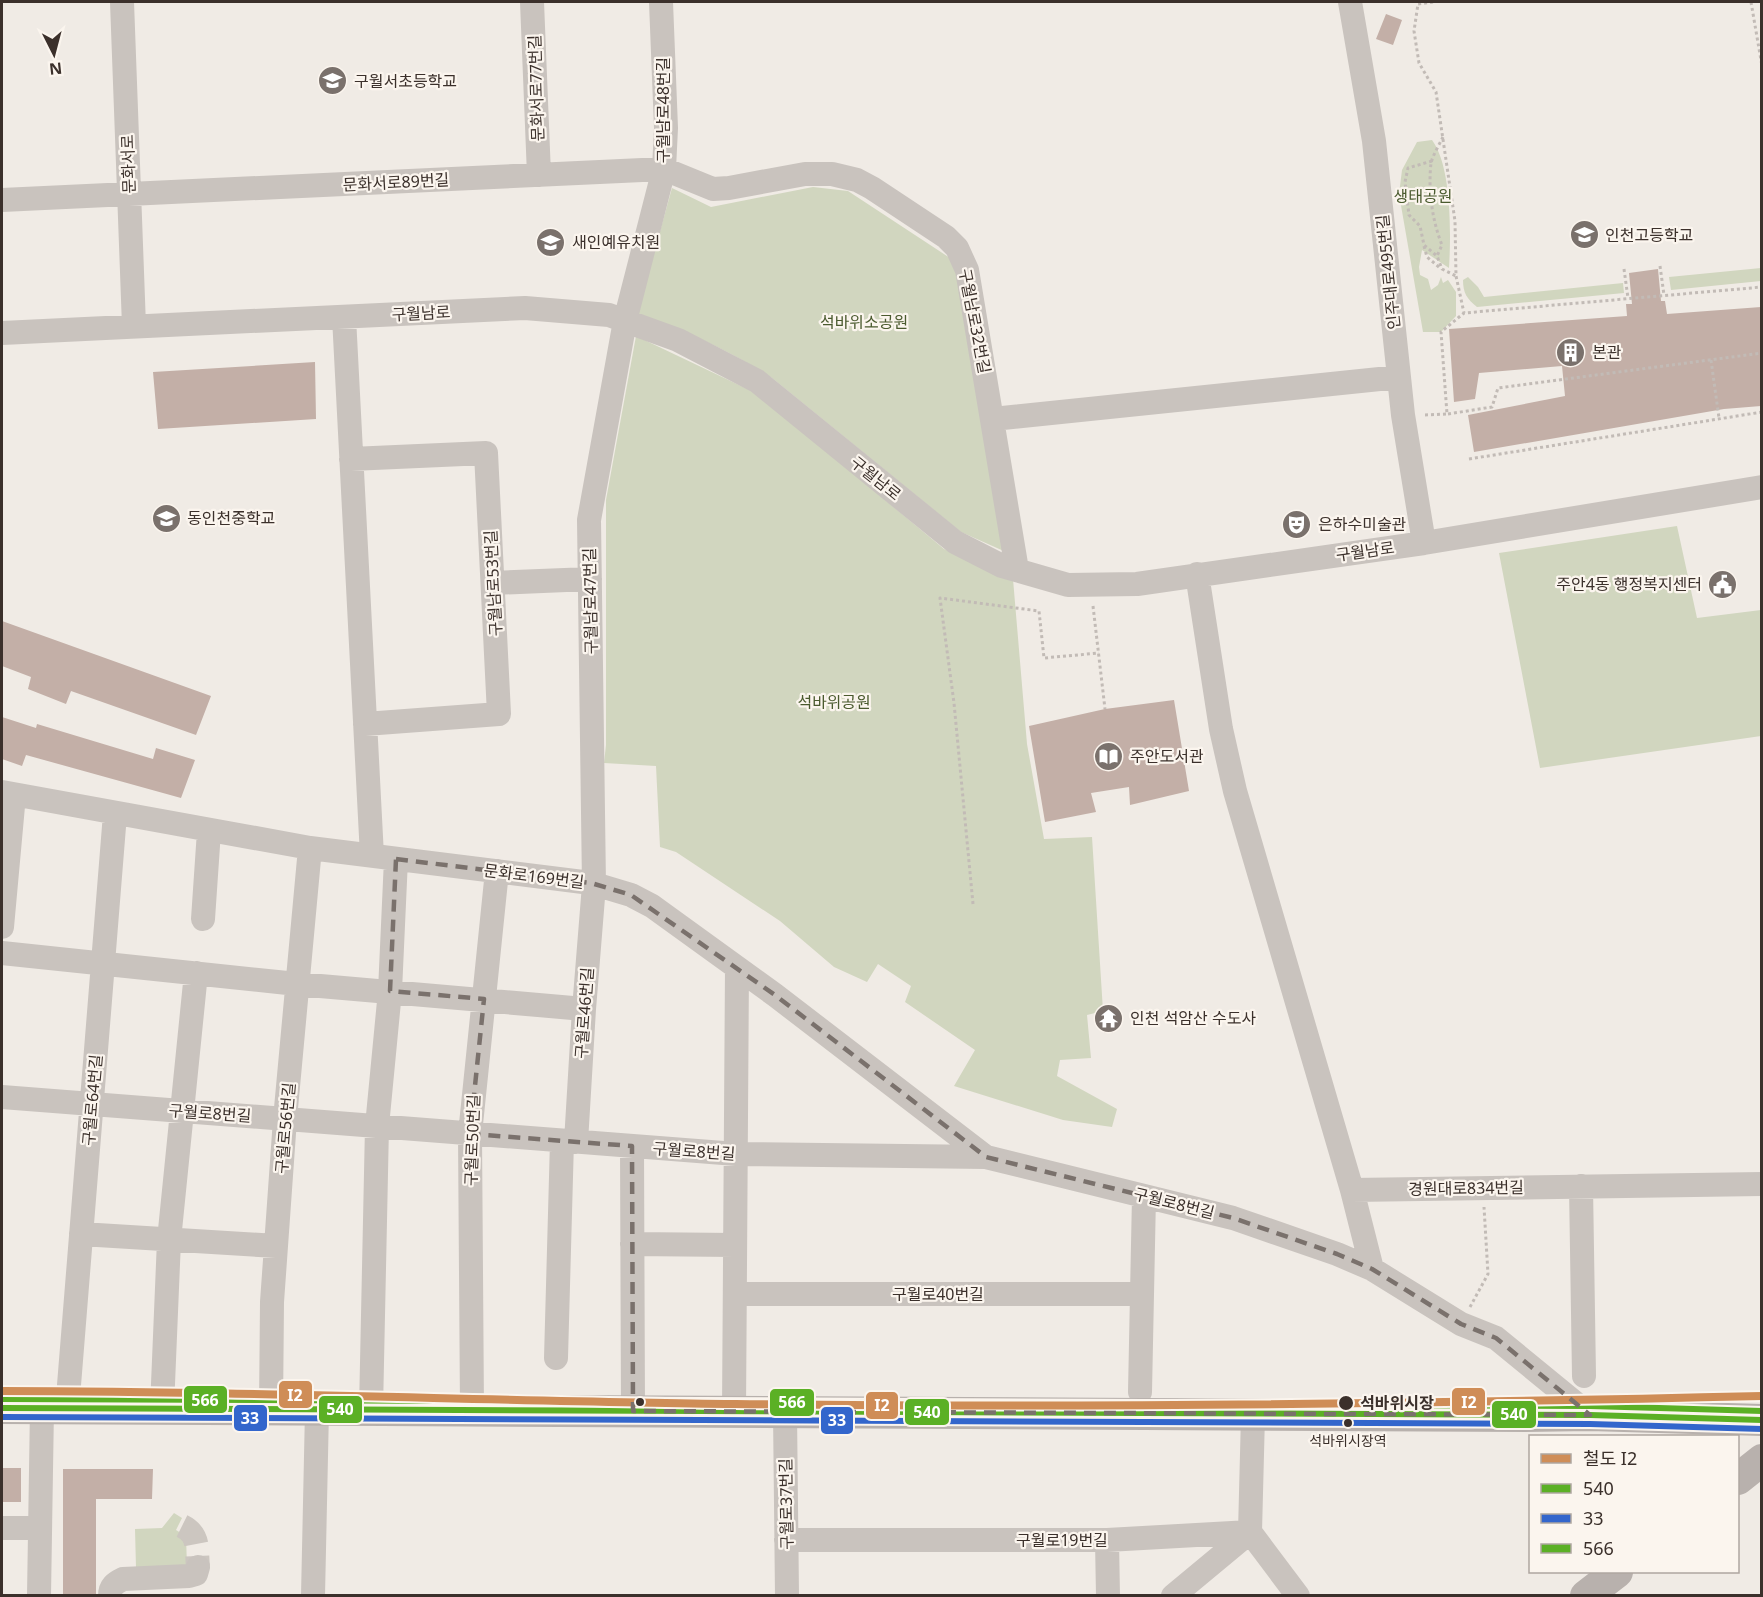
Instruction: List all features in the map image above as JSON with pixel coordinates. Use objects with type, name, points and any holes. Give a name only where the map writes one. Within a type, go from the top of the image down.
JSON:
[{"type":"main road","points":[[2,1408],[1590,1415],[1761,1420]]},
{"type":"main road","points":[[1525,1416],[1550,1435]]},
{"type":"main road","points":[[1739,1477],[1761,1460]]},
{"type":"street","name":"문화서로","points":[[122,2],[134,326]]},
{"type":"street","name":"문화서로77번길","points":[[532,2],[539,175]]},
{"type":"street","name":"구월남로48번길","points":[[625,321],[664,169],[666,128],[661,2]]},
{"type":"street","name":"인주대로495번길","points":[[1350,2],[1374,141],[1403,416],[1424,543]]},
{"type":"street","name":"문화서로89번길","points":[[2,200],[664,169]]},
{"type":"street","name":"구월남로32번길","points":[[664,169],[713,189],[805,174],[832,174],[857,180],[945,237],[957,248],[967,270],[1017,570]]},
{"type":"street","name":"구월남로","points":[[2,333],[525,308],[609,315],[678,340],[757,381],[955,542],[1002,566],[1068,585],[1137,584],[1424,543],[1761,487]]},
{"type":"street","points":[[344,317],[372,856]]},
{"type":"street","name":"구월남로47번길","points":[[594,885],[589,520],[625,321]]},
{"type":"street","points":[[993,419],[1400,377]]},
{"type":"street","name":"구월남로53번길","points":[[351,459],[486,453],[493,583],[499,714],[365,724]]},
{"type":"street","points":[[1197,574],[1221,729],[1233,780],[1352,1190],[1372,1269]]},
{"type":"street","points":[[493,583],[590,579]]},
{"type":"street","points":[[2,927],[8,794]]},
{"type":"street","name":"문화로169번길","points":[[8,794],[310,848],[594,885],[631,895],[652,906],[737,968],[986,1157]]},
{"type":"street","name":"구월로64번길","points":[[69,1385],[115,814]]},
{"type":"street","points":[[203,919],[209,831]]},
{"type":"street","name":"구월로56번길","points":[[271,1409],[272,1302],[285,1119],[310,848]]},
{"type":"street","points":[[371,1410],[377,1126],[390,991],[396,859]]},
{"type":"street","name":"구월로50번길","points":[[472,1410],[470,1134],[497,871]]},
{"type":"street","name":"구월로46번길","points":[[556,1358],[569,1141],[584,1009],[594,885]]},
{"type":"street","points":[[2,953],[297,984],[584,1009]]},
{"type":"street","points":[[734,1412],[737,968]]},
{"type":"street","points":[[162,1408],[170,1240],[196,973]]},
{"type":"street","name":"구월로8번길","points":[[2,1097],[736,1154],[986,1157],[1233,1218],[1337,1254],[1372,1269],[1461,1324],[1496,1338],[1590,1415]]},
{"type":"street","points":[[632,1146],[633,1411]]},
{"type":"street","name":"경원대로834번길","points":[[1352,1190],[1761,1184]]},
{"type":"street","points":[[1581,1186],[1584,1376]]},
{"type":"street","points":[[1140,1392],[1144,1196]]},
{"type":"street","points":[[81,1234],[276,1246]]},
{"type":"street","points":[[632,1244],[735,1245]]},
{"type":"street","name":"구월로40번길","points":[[735,1294],[1142,1294]]},
{"type":"street","points":[[39,1596],[42,1408]]},
{"type":"street","points":[[313,1596],[317,1410]]},
{"type":"street","name":"구월로37번길","points":[[785,1412],[787,1596]]},
{"type":"street","points":[[1253,1415],[1250,1532],[1298,1596]]},
{"type":"street","points":[[2,1528],[40,1528]]},
{"type":"street","points":[[1173,1596],[1250,1532]]},
{"type":"street","name":"구월로19번길","points":[[786,1540],[1107,1540],[1250,1532]]},
{"type":"street","points":[[1107,1540],[1108,1596]]},
{"type":"street","points":[[110,1596],[114,1583],[123,1579],[189,1576],[196,1574],[198,1567]]},
{"type":"path","points":[[1433,2],[1418,4],[1414,31],[1419,63],[1436,92],[1455,221],[1456,276],[1464,313]]},
{"type":"path","points":[[1751,2],[1761,66]]},
{"type":"path","points":[[1437,256],[1442,244],[1437,231],[1431,192],[1432,161],[1443,136]]},
{"type":"path","points":[[1432,161],[1408,168],[1405,182],[1409,215],[1420,226],[1427,258],[1456,276]]},
{"type":"path","points":[[1424,245],[1437,256],[1442,269]]},
{"type":"path","points":[[1660,266],[1664,295]]},
{"type":"path","points":[[1624,269],[1628,298]]},
{"type":"path","points":[[1447,414],[1441,332],[1464,313],[1761,287]]},
{"type":"path","points":[[1403,416],[1447,414],[1492,407],[1498,388],[1761,353]]},
{"type":"path","points":[[1711,360],[1719,418]]},
{"type":"path","points":[[1469,459],[1761,412]]},
{"type":"path","points":[[1091,584],[1105,709]]},
{"type":"path","points":[[974,904],[954,703],[940,598],[1039,611],[1044,658],[1099,653]]},
{"type":"path","points":[[1461,1324],[1488,1274],[1483,1188]]},
{"type":"highlighted area","points":[[396,859],[591,883],[631,895],[775,995],[986,1157],[1233,1218],[1337,1254],[1372,1269],[1461,1324],[1496,1338],[1590,1415],[633,1411],[632,1146],[470,1134],[484,999],[390,991]]},
{"type":"green space","name":"생태공원","points":[[1432,140],[1439,152],[1447,183],[1450,220],[1449,268],[1422,250],[1420,275],[1428,279],[1431,290],[1438,285],[1441,277],[1443,283],[1448,280],[1456,292],[1456,316],[1441,332],[1423,332],[1399,194],[1402,170],[1417,142]]},
{"type":"green space","name":"석바위소공원","points":[[813,187],[848,191],[950,258],[959,274],[1006,552],[961,532],[772,378],[707,342],[637,314],[672,188],[711,207]]},
{"type":"green space","points":[[1761,268],[1761,281],[1671,290],[1669,277]]},
{"type":"green space","points":[[1468,277],[1484,297],[1623,283],[1624,293],[1477,307],[1468,298],[1464,289],[1463,280]]},
{"type":"green space","name":"석바위공원","points":[[636,336],[758,394],[944,549],[1013,579],[1027,744],[1044,839],[1092,837],[1103,1011],[1087,1015],[1091,1058],[1060,1060],[1057,1076],[1117,1109],[1112,1127],[1063,1120],[954,1086],[975,1050],[905,1002],[911,986],[878,964],[867,982],[834,967],[780,921],[676,852],[660,847],[656,766],[604,763],[606,745],[606,500]]},
{"type":"green space","points":[[1677,526],[1697,618],[1761,610],[1761,736],[1540,768],[1499,553]]},
{"type":"green space","points":[[174,1513],[182,1518],[176,1530],[186,1536],[187,1567],[136,1568],[135,1529],[162,1528]]},
{"type":"building","points":[[1386,14],[1402,20],[1393,45],[1376,39]]},
{"type":"building","points":[[1658,269],[1661,301],[1665,301],[1667,314],[1761,307],[1761,406],[1724,409],[1474,452],[1468,415],[1565,396],[1562,366],[1479,373],[1475,399],[1454,402],[1449,329],[1627,316],[1626,304],[1632,304],[1629,273]]},
{"type":"building","points":[[315,362],[316,419],[158,429],[153,372]]},
{"type":"building","points":[[2,621],[211,696],[196,735],[71,691],[66,704],[28,689],[31,677],[2,666]]},
{"type":"building","name":"주안도서관","points":[[1174,700],[1189,791],[1130,805],[1129,787],[1091,793],[1096,812],[1045,822],[1029,726],[1105,709]]},
{"type":"building","points":[[2,717],[36,728],[37,724],[153,759],[156,748],[195,760],[181,798],[26,755],[22,766],[2,759]]},
{"type":"building","points":[[2,1468],[21,1468],[21,1502],[2,1502]]},
{"type":"building","points":[[63,1469],[153,1469],[152,1499],[96,1499],[96,1596],[63,1596]]},
{"type":"tunnel","points":[[182,1526],[194,1538],[198,1567]]},
{"type":"rail line","name":"I2","points":[[2,1391],[736,1404],[992,1406],[1377,1403],[1762,1396]]},
{"type":"transit line","name":"566","points":[[2,1399],[1590,1406],[1762,1411]]},
{"type":"transit line","name":"540","points":[[2,1408],[1590,1415],[1762,1420]]},
{"type":"transit line","name":"33","points":[[2,1417],[1590,1424],[1762,1429]]},
{"type":"place","name":"구월서초등학교","points":[[333,81]]},
{"type":"place","name":"인천고등학교","points":[[1584,235]]},
{"type":"place","name":"새인예유치원","points":[[551,242]]},
{"type":"place","name":"본관","points":[[1571,352]]},
{"type":"place","name":"동인천중학교","points":[[166,518]]},
{"type":"place","name":"은하수미술관","points":[[1297,524]]},
{"type":"place","name":"주안4동 행정복지센터","points":[[1723,584]]},
{"type":"place","name":"주안도서관","points":[[1109,756]]},
{"type":"place","name":"인천 석암산 수도사","points":[[1109,1018]]},
{"type":"place","name":"석바위시장","points":[[1346,1403]]},
{"type":"place","name":"석바위시장역","points":[[1348,1423]]}]
